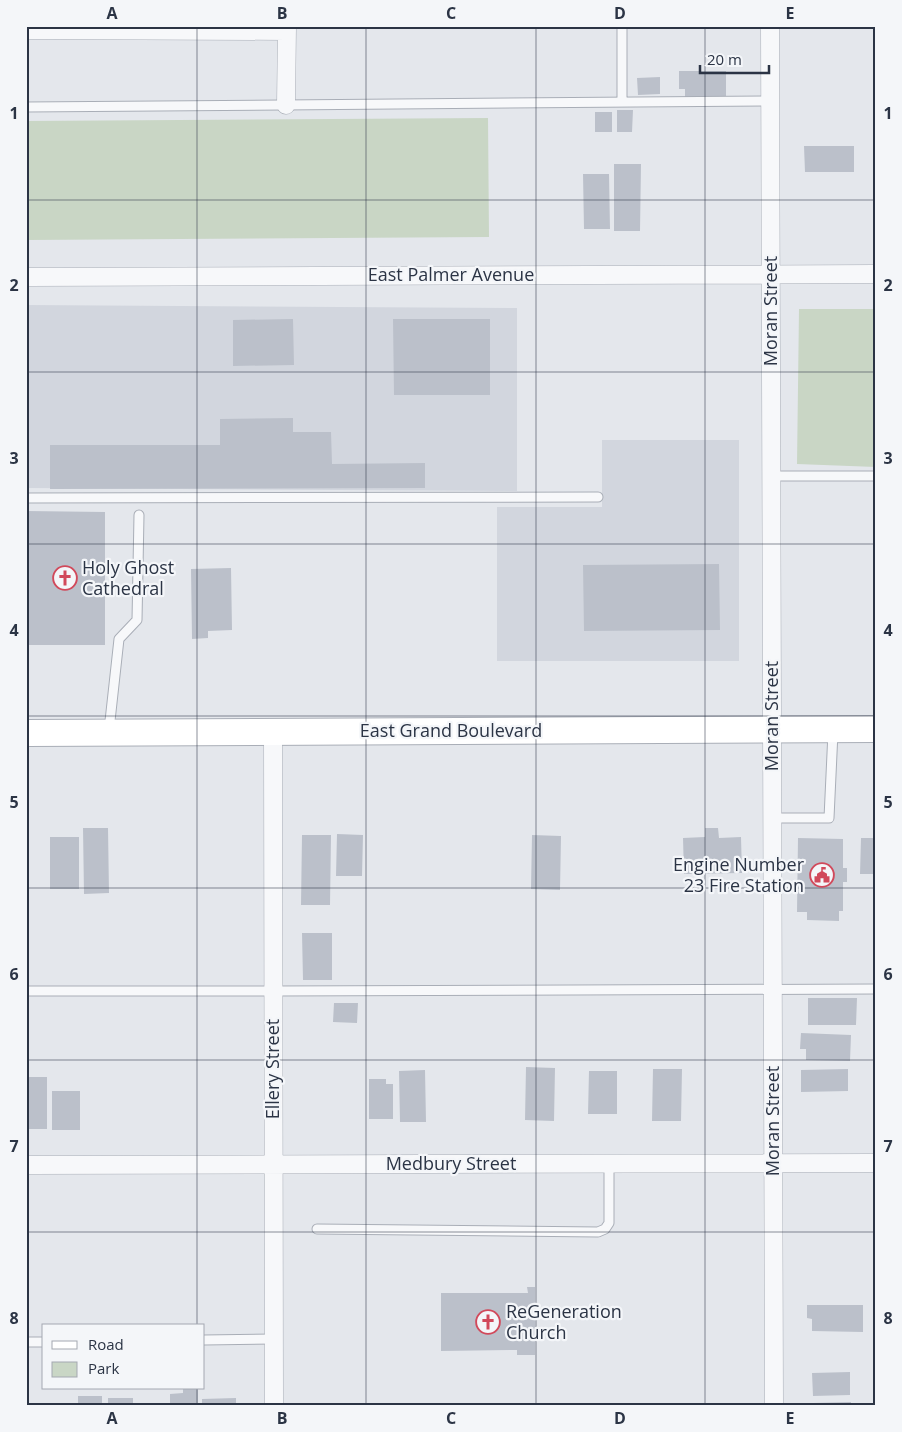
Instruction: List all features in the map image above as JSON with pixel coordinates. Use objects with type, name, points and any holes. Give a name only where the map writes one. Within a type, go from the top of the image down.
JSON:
[{"type":"main road","name":"East Grand Boulevard","points":[[26,733],[876,729]]},
{"type":"street","name":"Moran Street","points":[[770,26],[774,1406]]},
{"type":"street","points":[[26,30],[287,28],[286,105]]},
{"type":"street","name":"East Palmer Avenue","points":[[26,276],[876,274]]},
{"type":"street","name":"Ellery Street","points":[[273,732],[274,1406]]},
{"type":"street","name":"Medbury Street","points":[[26,1165],[876,1163]]},
{"type":"lane","points":[[622,26],[622,102]]},
{"type":"lane","points":[[26,107],[770,101]]},
{"type":"lane","points":[[771,476],[876,476]]},
{"type":"lane","points":[[26,498],[598,497]]},
{"type":"lane","points":[[109,732],[118,639],[137,620],[138,515]]},
{"type":"lane","points":[[772,818],[829,818],[834,730]]},
{"type":"lane","points":[[26,991],[876,988]]},
{"type":"lane","points":[[317,1229],[598,1232],[605,1229],[608,1223],[609,1164]]},
{"type":"lane","points":[[205,1340],[274,1339]]},
{"type":"lane","points":[[26,1342],[42,1342]]},
{"type":"shaded area","points":[[26,305],[517,308],[517,491],[26,488]]},
{"type":"shaded area","points":[[602,440],[739,440],[739,661],[497,661],[497,507],[602,507]]},
{"type":"green space","points":[[488,118],[489,237],[26,240],[26,121]]},
{"type":"green space","points":[[799,309],[876,309],[876,467],[797,464]]},
{"type":"building","points":[[679,71],[726,71],[726,97],[685,97],[685,89],[679,89]]},
{"type":"building","points":[[660,77],[660,94],[638,95],[637,78]]},
{"type":"building","points":[[617,110],[633,110],[632,132],[617,132]]},
{"type":"building","points":[[595,112],[612,112],[612,132],[595,132]]},
{"type":"building","points":[[804,146],[854,146],[854,172],[805,172]]},
{"type":"building","points":[[614,164],[641,164],[640,231],[614,231]]},
{"type":"building","points":[[583,174],[609,174],[610,229],[584,229]]},
{"type":"building","points":[[293,319],[294,365],[233,366],[233,320]]},
{"type":"building","points":[[393,319],[490,319],[490,395],[394,395]]},
{"type":"building","points":[[293,418],[293,432],[331,432],[332,464],[425,463],[425,488],[50,489],[50,445],[220,445],[220,419]]},
{"type":"building","name":"Holy Ghost Cathedral","points":[[26,511],[105,512],[105,645],[26,645]]},
{"type":"building","points":[[719,564],[720,630],[584,631],[583,565]]},
{"type":"building","points":[[231,568],[232,630],[208,631],[208,638],[192,639],[191,569]]},
{"type":"building","points":[[83,828],[108,828],[109,893],[84,894]]},
{"type":"building","points":[[705,828],[718,828],[719,838],[741,837],[742,873],[684,874],[683,838],[705,837]]},
{"type":"building","points":[[337,834],[363,835],[362,876],[336,876]]},
{"type":"building","points":[[302,835],[331,835],[330,905],[301,905]]},
{"type":"building","points":[[532,835],[561,836],[560,890],[531,889]]},
{"type":"building","points":[[50,837],[79,837],[79,889],[50,889]]},
{"type":"building","name":"Engine Number 23 Fire Station","points":[[798,838],[843,839],[843,868],[847,868],[847,882],[843,882],[843,911],[839,911],[839,921],[807,920],[807,912],[797,912]]},
{"type":"building","points":[[861,838],[876,838],[876,874],[860,874]]},
{"type":"building","points":[[302,933],[332,933],[332,980],[303,980]]},
{"type":"building","points":[[808,998],[857,998],[856,1025],[808,1025]]},
{"type":"building","points":[[334,1003],[358,1003],[357,1023],[333,1022]]},
{"type":"building","points":[[801,1033],[851,1035],[850,1061],[806,1060],[806,1049],[800,1049]]},
{"type":"building","points":[[526,1067],[555,1068],[554,1121],[525,1120]]},
{"type":"building","points":[[653,1069],[682,1069],[681,1121],[652,1121]]},
{"type":"building","points":[[848,1069],[848,1091],[801,1092],[801,1070]]},
{"type":"building","points":[[425,1070],[426,1122],[400,1122],[399,1071]]},
{"type":"building","points":[[589,1071],[617,1071],[617,1114],[588,1114]]},
{"type":"building","points":[[26,1077],[47,1077],[47,1129],[26,1129]]},
{"type":"building","points":[[369,1079],[386,1079],[386,1084],[393,1084],[393,1119],[369,1119]]},
{"type":"building","points":[[52,1091],[80,1091],[80,1130],[52,1130]]},
{"type":"building","name":"ReGeneration Church","points":[[527,1287],[535,1287],[535,1355],[517,1355],[517,1350],[441,1351],[441,1293],[528,1293]]},
{"type":"building","points":[[807,1305],[863,1305],[863,1332],[812,1331],[812,1319],[807,1318]]},
{"type":"building","points":[[850,1372],[850,1395],[813,1396],[812,1373]]},
{"type":"building","points":[[183,1390],[198,1390],[198,1406],[170,1406],[170,1394],[183,1393]]},
{"type":"building","points":[[78,1396],[102,1396],[102,1406],[78,1406]]},
{"type":"building","points":[[108,1398],[133,1398],[133,1406],[108,1406]]},
{"type":"building","points":[[236,1398],[236,1406],[202,1406],[202,1399]]},
{"type":"building","points":[[851,1402],[851,1406],[813,1406],[813,1403]]},
{"type":"place","name":"Holy Ghost Cathedral","points":[[65,578]]},
{"type":"place","name":"Engine Number 23 Fire Station","points":[[822,875]]},
{"type":"place","name":"ReGeneration Church","points":[[488,1322]]}]
